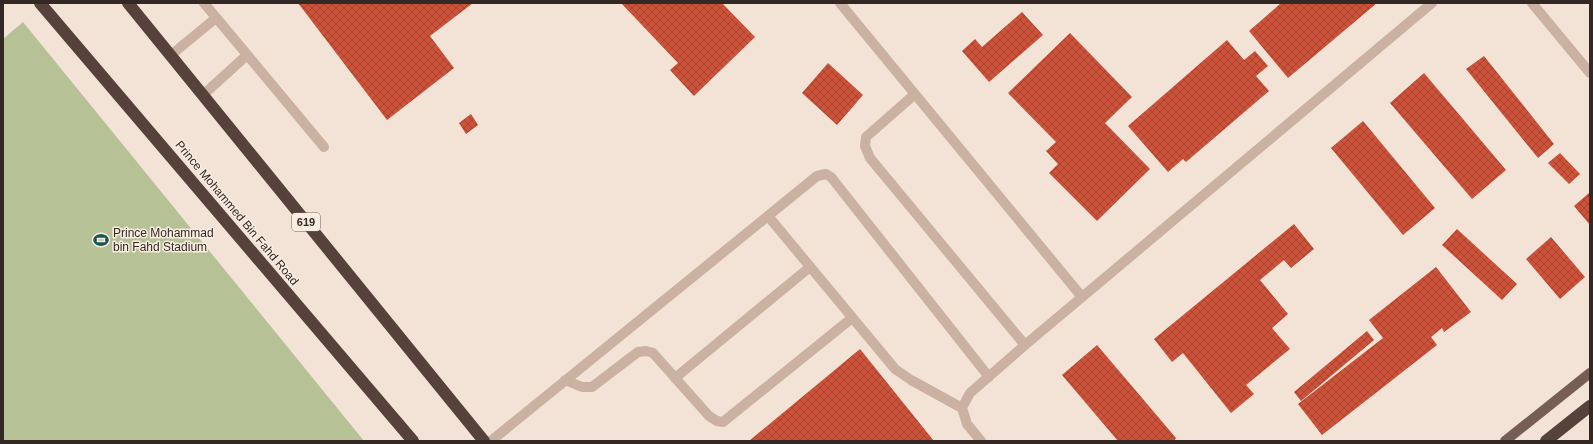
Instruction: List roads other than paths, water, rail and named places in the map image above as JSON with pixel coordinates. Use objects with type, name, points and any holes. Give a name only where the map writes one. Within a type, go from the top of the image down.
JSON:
[{"type":"highway","name":"Prince Mohammed Bin Fahd Road","points":[[40,3],[412,441]]},
{"type":"highway","name":"619","points":[[128,3],[484,441]]},
{"type":"highway","points":[[1546,441],[1590,406]]},
{"type":"main road","points":[[1505,441],[1590,373]]},
{"type":"street","points":[[204,3],[324,147]]},
{"type":"street","points":[[840,3],[1082,297]]},
{"type":"street","points":[[962,408],[970,393],[1025,345],[1432,3]]},
{"type":"street","points":[[1532,3],[1590,73]]},
{"type":"street","points":[[171,55],[216,18]]},
{"type":"street","points":[[203,95],[247,55]]},
{"type":"street","points":[[915,94],[866,137],[865,146],[870,158],[1025,345]]},
{"type":"street","points":[[491,441],[817,176],[826,174],[831,177],[989,377]]},
{"type":"street","points":[[768,216],[895,369],[911,380],[962,408],[967,424],[981,441]]},
{"type":"street","points":[[675,378],[810,267]]},
{"type":"street","points":[[565,380],[582,387],[592,387],[638,352],[646,351],[653,353],[709,416],[717,421],[723,422],[852,318]]},
{"type":"place","name":"Prince Mohammad bin Fahd Stadium","points":[[101,240]]}]
